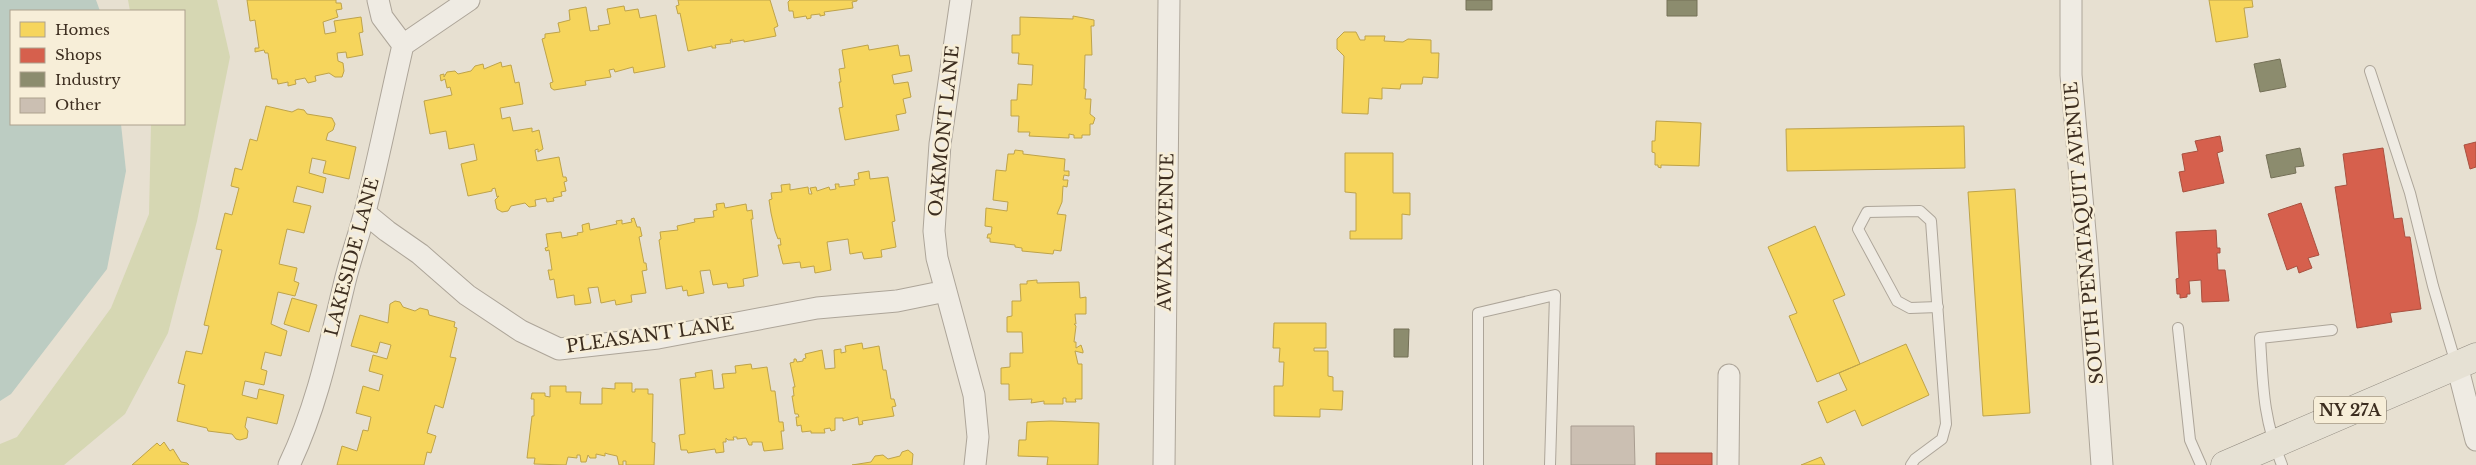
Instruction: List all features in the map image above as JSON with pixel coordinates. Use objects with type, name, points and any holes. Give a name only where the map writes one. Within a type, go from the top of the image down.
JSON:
[{"type":"main road","name":"NY 27A","points":[[2225,465],[2277,454],[2466,361]]},
{"type":"street","points":[[378,0],[382,17],[403,46],[469,0]]},
{"type":"street","name":"OAKMONT LANE","points":[[961,0],[952,51],[935,190],[934,231],[946,291],[974,395],[978,437],[975,465]]},
{"type":"street","name":"AWIXA AVENUE","points":[[1164,465],[1168,0]]},
{"type":"street","name":"SOUTH PENATAQUIT AVENUE","points":[[2070,0],[2071,75],[2087,254],[2102,465]]},
{"type":"street","name":"LAKESIDE LANE","points":[[289,465],[300,443],[313,403],[351,258],[365,213],[403,46]]},
{"type":"street","name":"PLEASANT LANE","points":[[365,213],[420,254],[467,295],[521,331],[559,349],[658,338],[816,308],[897,301],[946,291]]},
{"type":"street","points":[[2466,361],[2476,440]]},
{"type":"street","points":[[1728,465],[1729,375]]},
{"type":"lane","points":[[2370,71],[2410,193],[2433,286],[2466,361]]},
{"type":"lane","points":[[1911,465],[1915,459],[1942,439],[1946,424],[1938,307],[1931,220],[1920,211],[1867,212],[1858,229],[1897,301],[1910,308],[1938,307]]},
{"type":"lane","points":[[1478,465],[1478,313],[1555,295],[1550,465]]},
{"type":"lane","points":[[2178,328],[2190,440],[2201,465]]},
{"type":"lane","points":[[2277,454],[2264,409],[2260,338],[2332,330]]},
{"type":"green space","points":[[128,0],[217,0],[230,57],[197,221],[168,333],[125,414],[64,465],[0,465],[0,444],[17,437],[111,308],[149,214],[151,125],[185,125],[185,10],[130,10]]},
{"type":"shaded area","points":[[0,0],[96,0],[100,10],[10,10],[10,125],[121,125],[126,171],[107,269],[11,394],[0,401]]},
{"type":"building: Homes","points":[[247,0],[336,0],[336,3],[341,3],[342,9],[336,10],[338,17],[323,22],[325,34],[336,32],[334,21],[361,17],[363,32],[359,33],[363,55],[347,58],[346,52],[337,53],[338,61],[343,63],[344,71],[342,77],[335,77],[329,73],[315,76],[316,81],[308,83],[305,78],[295,80],[296,84],[288,86],[288,82],[278,84],[277,79],[272,79],[268,53],[265,53],[264,50],[255,52],[255,48],[259,48],[255,20],[250,21]]},
{"type":"building: Homes","points":[[678,0],[770,0],[778,26],[774,28],[776,36],[744,42],[744,40],[732,42],[732,39],[730,40],[731,43],[715,45],[716,48],[712,48],[712,46],[688,51],[680,13],[678,14],[676,6],[679,5]]},
{"type":"building: Homes","points":[[790,0],[857,1],[852,2],[853,8],[824,12],[825,15],[820,16],[820,14],[811,15],[811,18],[807,19],[806,16],[794,18],[793,11],[789,11],[788,2]]},
{"type":"building: Homes","points":[[2209,0],[2252,0],[2253,7],[2244,8],[2248,37],[2216,42]]},
{"type":"building: Homes","points":[[624,6],[625,11],[638,9],[640,18],[656,15],[665,67],[634,73],[633,67],[615,72],[614,69],[609,70],[611,77],[585,81],[586,85],[554,90],[551,88],[550,83],[553,82],[542,39],[545,38],[545,34],[560,32],[558,23],[570,20],[569,10],[586,7],[590,31],[599,30],[598,26],[610,24],[607,9]]},
{"type":"building: Homes","points":[[1073,16],[1094,20],[1094,26],[1091,26],[1092,55],[1085,55],[1085,99],[1091,99],[1090,114],[1095,118],[1093,124],[1090,124],[1090,135],[1074,138],[1074,135],[1069,134],[1069,138],[1029,136],[1030,132],[1018,132],[1019,116],[1011,116],[1011,100],[1017,100],[1018,84],[1032,85],[1033,65],[1018,64],[1019,53],[1012,53],[1012,35],[1020,35],[1020,17],[1073,19]]},
{"type":"building: Homes","points":[[1344,32],[1356,32],[1360,40],[1365,40],[1365,36],[1385,36],[1384,41],[1431,40],[1431,53],[1439,53],[1438,78],[1423,77],[1422,84],[1401,84],[1400,89],[1382,88],[1382,99],[1369,98],[1368,114],[1342,113],[1344,56],[1337,49],[1337,39]]},
{"type":"building: Homes","points":[[868,45],[869,50],[898,45],[900,56],[909,55],[912,71],[892,75],[894,84],[908,82],[911,97],[903,99],[906,113],[896,115],[899,130],[845,140],[839,108],[843,107],[839,82],[841,82],[839,69],[845,68],[842,50]]},
{"type":"building: Homes","points":[[501,62],[502,67],[511,65],[515,83],[519,82],[523,104],[500,108],[502,119],[510,117],[513,131],[532,128],[532,132],[539,130],[543,149],[538,152],[538,149],[535,150],[537,161],[559,157],[563,177],[566,177],[567,181],[564,182],[566,191],[561,192],[562,196],[553,198],[554,201],[547,202],[546,198],[535,200],[536,206],[529,207],[525,203],[511,206],[508,211],[502,212],[497,209],[495,200],[499,196],[497,197],[495,188],[492,191],[468,196],[461,164],[477,160],[474,144],[449,149],[446,131],[430,134],[424,101],[452,95],[450,87],[447,88],[445,79],[441,81],[440,75],[444,74],[444,77],[447,72],[455,71],[458,74],[471,71],[475,66],[483,64],[484,69]]},
{"type":"building: Homes","points":[[266,106],[292,112],[298,109],[304,110],[307,114],[332,118],[335,124],[333,130],[328,133],[326,140],[356,147],[349,179],[323,173],[326,161],[312,158],[309,173],[326,178],[323,193],[297,186],[293,202],[311,206],[304,233],[287,229],[279,264],[297,268],[294,281],[299,283],[295,296],[278,292],[271,324],[287,331],[281,356],[265,352],[261,369],[267,371],[264,385],[245,381],[242,395],[257,399],[259,389],[284,395],[277,424],[247,417],[245,427],[248,431],[247,438],[240,440],[236,439],[232,434],[208,431],[207,428],[177,421],[185,385],[178,383],[186,351],[202,354],[209,326],[204,325],[222,250],[216,249],[225,213],[232,215],[239,188],[231,186],[235,168],[242,170],[250,139],[257,141]]},
{"type":"building: Homes","points":[[1656,121],[1701,123],[1699,166],[1661,165],[1661,168],[1655,165],[1652,141],[1655,141]]},
{"type":"building: Homes","points":[[1964,126],[1965,168],[1787,171],[1786,129]]},
{"type":"building: Homes","points":[[1015,150],[1023,151],[1023,154],[1065,159],[1064,171],[1069,171],[1069,176],[1064,175],[1063,180],[1068,180],[1067,187],[1063,186],[1062,202],[1057,214],[1066,215],[1061,251],[1054,250],[1053,254],[1022,251],[1022,248],[1015,247],[1015,245],[990,242],[990,238],[987,238],[988,234],[991,234],[992,227],[985,226],[986,208],[1007,211],[1008,202],[993,200],[996,170],[1006,171],[1008,154],[1014,154]]},
{"type":"building: Homes","points":[[1345,153],[1393,153],[1393,193],[1410,193],[1410,215],[1402,214],[1402,239],[1350,239],[1350,231],[1356,231],[1356,193],[1345,192]]},
{"type":"building: Homes","points":[[869,171],[870,179],[888,177],[895,221],[892,222],[896,247],[881,250],[882,257],[864,259],[862,252],[850,254],[848,239],[827,242],[831,270],[815,273],[814,266],[801,268],[800,262],[783,264],[778,245],[781,245],[780,238],[778,239],[775,231],[771,213],[769,200],[772,199],[771,193],[782,192],[781,185],[790,184],[790,190],[808,187],[809,194],[812,194],[810,188],[816,187],[817,191],[829,187],[830,190],[836,189],[835,184],[839,184],[839,187],[855,185],[854,180],[859,179],[858,173]]},
{"type":"building: Homes","points":[[2015,189],[2030,413],[1983,416],[1968,192]]},
{"type":"building: Homes","points":[[724,203],[725,208],[746,204],[747,211],[752,210],[753,219],[751,219],[758,276],[743,279],[744,286],[728,288],[727,283],[713,285],[710,270],[700,271],[704,293],[688,296],[687,290],[683,291],[682,286],[666,289],[659,240],[661,239],[660,232],[678,230],[677,226],[695,222],[694,219],[714,217],[713,211],[717,210],[716,204]]},
{"type":"building: Homes","points":[[634,218],[637,227],[640,227],[642,236],[639,237],[647,270],[642,271],[646,293],[631,295],[632,302],[616,305],[615,300],[601,303],[598,287],[588,288],[591,303],[575,305],[574,295],[557,298],[554,279],[550,280],[548,270],[552,270],[549,250],[546,251],[545,248],[548,247],[546,234],[561,232],[562,238],[578,235],[577,233],[583,232],[582,225],[589,223],[590,230],[617,224],[616,221],[622,220],[622,224],[632,222],[631,219]]},
{"type":"building: Homes","points":[[1815,226],[1845,295],[1833,300],[1860,364],[1817,382],[1789,316],[1797,313],[1768,247]]},
{"type":"building: Homes","points":[[1037,280],[1037,283],[1079,282],[1080,298],[1086,297],[1086,314],[1075,314],[1076,324],[1074,324],[1076,326],[1074,342],[1076,342],[1076,348],[1081,345],[1083,351],[1083,353],[1075,351],[1078,364],[1082,364],[1082,399],[1075,399],[1076,402],[1066,402],[1066,398],[1063,398],[1063,404],[1044,404],[1044,401],[1031,403],[1032,399],[1009,400],[1009,384],[1001,384],[1001,368],[1010,367],[1010,353],[1023,353],[1022,332],[1007,332],[1007,317],[1012,316],[1012,301],[1021,301],[1020,284],[1027,284],[1027,281]]},
{"type":"building: Homes","points":[[292,298],[317,305],[309,332],[284,324]]},
{"type":"building: Homes","points":[[395,301],[400,302],[403,307],[415,311],[420,308],[428,310],[429,315],[455,322],[454,327],[457,328],[450,357],[456,358],[443,408],[435,405],[427,433],[436,436],[431,453],[427,452],[424,465],[337,465],[342,446],[357,451],[363,430],[368,431],[371,417],[356,413],[363,386],[379,391],[383,375],[369,371],[373,355],[387,359],[391,345],[380,342],[377,353],[351,346],[360,315],[388,323],[390,304]]},
{"type":"building: Homes","points":[[1274,323],[1326,323],[1326,348],[1314,348],[1314,351],[1328,351],[1328,376],[1333,377],[1333,391],[1343,391],[1342,410],[1320,409],[1320,417],[1274,416],[1274,386],[1283,386],[1284,362],[1279,362],[1280,348],[1273,348]]},
{"type":"building: Homes","points":[[862,343],[863,349],[879,346],[883,370],[886,370],[891,399],[894,399],[896,406],[892,407],[894,416],[862,421],[863,424],[859,425],[858,417],[843,421],[843,418],[835,418],[835,430],[831,431],[830,428],[824,429],[825,433],[802,432],[801,425],[797,426],[796,417],[799,417],[798,414],[795,414],[792,396],[794,396],[793,387],[795,387],[790,363],[794,362],[794,359],[797,362],[803,361],[806,358],[805,354],[822,350],[825,369],[835,368],[834,350],[841,349],[841,353],[846,352],[845,346]]},
{"type":"building: Homes","points":[[1906,344],[1929,395],[1862,426],[1855,410],[1827,423],[1818,402],[1847,390],[1839,373]]},
{"type":"building: Homes","points":[[751,364],[752,369],[767,367],[771,391],[775,391],[779,422],[783,422],[784,431],[781,431],[783,449],[764,451],[762,442],[752,442],[752,445],[749,445],[746,438],[737,439],[737,437],[733,437],[734,440],[726,438],[726,442],[723,442],[724,452],[716,453],[715,449],[688,453],[687,450],[681,450],[679,435],[685,434],[680,379],[696,377],[695,373],[712,370],[714,389],[724,388],[722,374],[736,373],[735,366]]},
{"type":"building: Homes","points":[[615,383],[632,383],[632,392],[635,392],[635,389],[648,389],[648,394],[653,394],[652,442],[655,443],[654,465],[626,465],[626,461],[623,461],[623,465],[619,465],[617,456],[605,453],[605,456],[596,454],[596,458],[590,458],[588,455],[586,462],[581,462],[580,455],[577,455],[577,458],[568,457],[566,465],[534,464],[535,458],[527,458],[532,416],[534,416],[534,399],[531,399],[532,393],[545,393],[545,396],[550,397],[550,386],[566,386],[566,392],[581,392],[580,404],[602,404],[602,388],[615,389]]},
{"type":"building: Homes","points":[[1027,422],[1099,423],[1098,465],[1047,465],[1048,457],[1018,456],[1019,440],[1026,440]]},
{"type":"building: Homes","points":[[164,442],[170,451],[173,449],[181,462],[189,465],[132,465],[157,443],[160,446]]},
{"type":"building: Homes","points":[[908,450],[913,454],[912,465],[852,465],[871,462],[875,456],[883,455],[888,459],[900,456],[902,452]]},
{"type":"building: Homes","points":[[1821,457],[1825,465],[1801,465]]},
{"type":"building: Shops","points":[[2220,136],[2223,151],[2217,153],[2224,183],[2183,192],[2179,172],[2185,171],[2182,154],[2198,151],[2195,141]]},
{"type":"building: Shops","points":[[2476,142],[2476,167],[2470,169],[2464,145]]},
{"type":"building: Shops","points":[[2383,148],[2394,219],[2402,218],[2405,237],[2410,237],[2421,309],[2390,313],[2392,322],[2357,328],[2335,187],[2347,185],[2343,154]]},
{"type":"building: Shops","points":[[2301,203],[2319,255],[2308,258],[2312,268],[2299,273],[2297,266],[2287,270],[2268,214]]},
{"type":"building: Shops","points":[[2216,230],[2217,248],[2220,248],[2220,253],[2217,253],[2218,270],[2225,270],[2229,301],[2202,302],[2201,280],[2189,281],[2190,294],[2187,294],[2187,297],[2180,298],[2180,294],[2177,294],[2176,279],[2179,278],[2176,232]]},
{"type":"building: Shops","points":[[1656,453],[1712,453],[1712,465],[1656,465]]},
{"type":"building: Industry","points":[[1466,0],[1492,0],[1492,10],[1466,10]]},
{"type":"building: Industry","points":[[1667,0],[1697,0],[1697,16],[1667,16]]},
{"type":"building: Industry","points":[[2280,59],[2286,87],[2260,92],[2254,64]]},
{"type":"building: Industry","points":[[2300,148],[2304,166],[2295,167],[2296,173],[2271,178],[2266,155]]},
{"type":"building: Industry","points":[[1394,329],[1409,329],[1408,357],[1394,357]]},
{"type":"building: Other","points":[[1571,426],[1634,426],[1635,465],[1571,465]]}]
